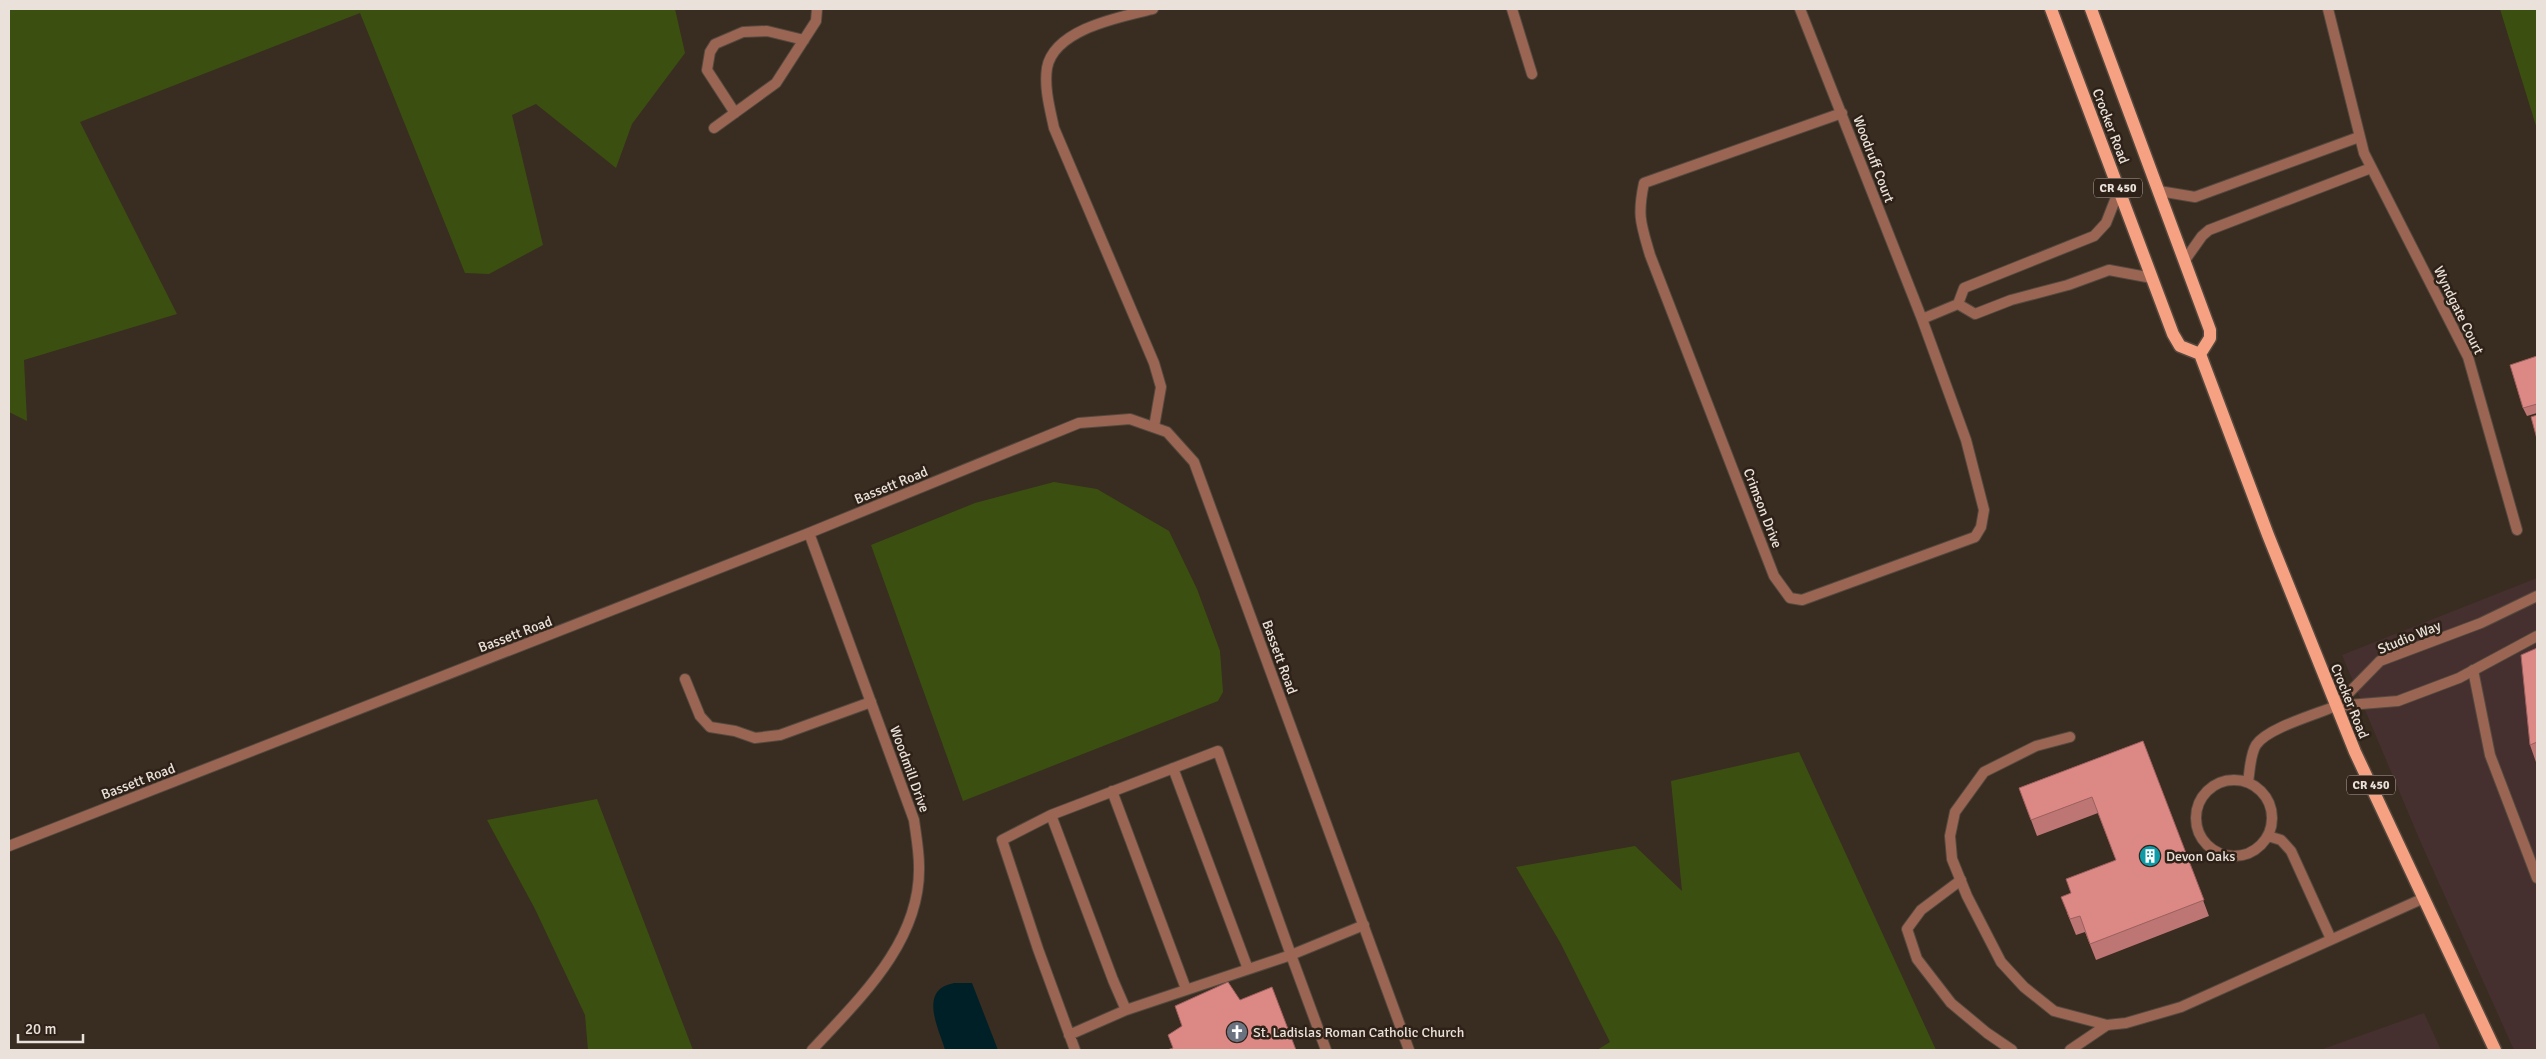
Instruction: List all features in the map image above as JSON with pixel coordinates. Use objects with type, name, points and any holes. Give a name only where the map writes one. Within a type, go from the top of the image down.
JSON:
[{"type":"main road","name":"Crocker Road","points":[[2051,9],[2173,334],[2180,346],[2200,354],[2268,536],[2355,752],[2495,1050]]},
{"type":"main road","name":"Crocker Road","points":[[2091,9],[2211,334],[2200,354]]},
{"type":"street","points":[[714,128],[776,83],[816,21],[817,9]]},
{"type":"street","points":[[1152,9],[1092,26],[1068,38],[1054,50],[1047,67],[1046,93],[1054,128],[1154,363],[1161,388],[1154,428]]},
{"type":"street","points":[[1512,9],[1532,74]]},
{"type":"street","name":"Woodruff Court","points":[[1800,9],[1922,319]]},
{"type":"street","name":"Wyndgate Court","points":[[2328,9],[2359,137],[2371,168],[2468,357],[2517,530]]},
{"type":"street","points":[[735,113],[707,70],[710,52],[715,44],[743,32],[767,31],[804,40]]},
{"type":"street","name":"Crimson Drive","points":[[1842,113],[1644,183],[1639,207],[1639,220],[1657,274],[1774,576],[1790,598],[1802,600],[1975,537],[1981,527],[1984,510],[1966,440],[1922,319]]},
{"type":"street","points":[[2159,191],[2195,197],[2359,137]]},
{"type":"street","points":[[2185,260],[2202,236],[2218,226],[2371,168]]},
{"type":"street","points":[[1922,319],[1958,304],[1964,288],[2094,236],[2106,223],[2119,190]]},
{"type":"street","points":[[1958,304],[1974,314],[2010,300],[2068,285],[2109,270],[2152,278]]},
{"type":"street","name":"Bassett Road","points":[[9,846],[809,534],[1079,424],[1130,419],[1167,432],[1194,462],[1409,1050]]},
{"type":"street","name":"Woodmill Drive","points":[[809,534],[914,820],[919,867],[916,894],[909,919],[894,952],[875,982],[812,1050]]},
{"type":"street","name":"Studio Way","points":[[2336,706],[2380,661],[2482,623],[2537,596]]},
{"type":"street","points":[[2248,782],[2251,759],[2257,744],[2268,734],[2336,706],[2398,702],[2473,670],[2537,636]]},
{"type":"street","points":[[2473,670],[2490,755],[2537,878]]},
{"type":"street","points":[[685,679],[700,716],[710,727],[735,731],[755,738],[780,735],[871,702]]},
{"type":"street","points":[[2070,737],[2036,746],[1984,772],[1955,812],[1950,836],[1952,860],[2001,962],[2024,986],[2054,1012],[2107,1025],[2126,1024],[2181,1006],[2424,898]]},
{"type":"street","points":[[1075,1050],[1002,840],[1052,815],[1218,751],[1326,1050]]},
{"type":"street","points":[[1173,768],[1248,969]]},
{"type":"street","points":[[2235,780],[2248,782],[2268,798],[2272,817],[2268,836],[2261,846],[2250,853],[2226,856],[2214,851],[2205,843],[2199,832],[2196,820],[2198,808],[2203,796],[2223,782],[2235,780]]},
{"type":"street","points":[[1112,791],[1186,989]]},
{"type":"street","points":[[1052,815],[1113,980],[1126,1010]]},
{"type":"street","points":[[2268,836],[2281,840],[2290,851],[2331,939]]},
{"type":"street","points":[[1961,880],[1921,910],[1907,929],[1917,959],[1951,1003],[1987,1034],[2012,1050]]},
{"type":"street","points":[[1069,1034],[1126,1010],[1291,955],[1364,926]]},
{"type":"street","points":[[2070,1050],[2107,1025]]},
{"type":"shaded area","points":[[2537,578],[2537,1050],[2514,1050],[2421,843],[2342,655]]},
{"type":"shaded area","points":[[2424,1013],[2441,1050],[2320,1050]]},
{"type":"green space","points":[[9,9],[675,9],[685,53],[632,124],[616,168],[536,104],[512,115],[543,245],[489,274],[465,273],[360,13],[80,122],[177,314],[24,360],[27,421],[9,412]]},
{"type":"green space","points":[[2500,9],[2537,9],[2537,129]]},
{"type":"green space","points":[[1054,482],[1097,489],[1169,531],[1197,589],[1220,651],[1223,692],[1218,701],[963,801],[871,545],[975,503]]},
{"type":"green space","points":[[1799,752],[1936,1050],[1597,1050],[1610,1042],[1561,944],[1516,867],[1635,846],[1682,891],[1671,781]]},
{"type":"green space","points":[[597,799],[693,1050],[588,1050],[585,1015],[535,909],[487,820]]},
{"type":"water","points":[[954,983],[972,983],[998,1050],[945,1050],[935,1019],[933,1002],[935,995],[940,989]]},
{"type":"building","points":[[2537,356],[2537,404],[2523,408],[2510,365]]},
{"type":"building","points":[[2537,415],[2537,439],[2531,417]]},
{"type":"building","points":[[2537,648],[2537,742],[2530,745],[2521,655]]},
{"type":"building","name":"Devon Oaks","points":[[2143,741],[2204,900],[2090,944],[2080,916],[2070,919],[2061,897],[2071,893],[2066,879],[2116,860],[2092,797],[2031,820],[2019,788]]},
{"type":"building","name":"St. Ladislas Roman Catholic Church","points":[[1228,982],[1240,1000],[1272,987],[1296,1050],[1167,1050],[1173,1048],[1168,1035],[1182,1026],[1175,1006]]},
{"type":"place","name":"Devon Oaks","points":[[2150,856]]},
{"type":"place","name":"St. Ladislas Roman Catholic Church","points":[[1237,1032]]}]
